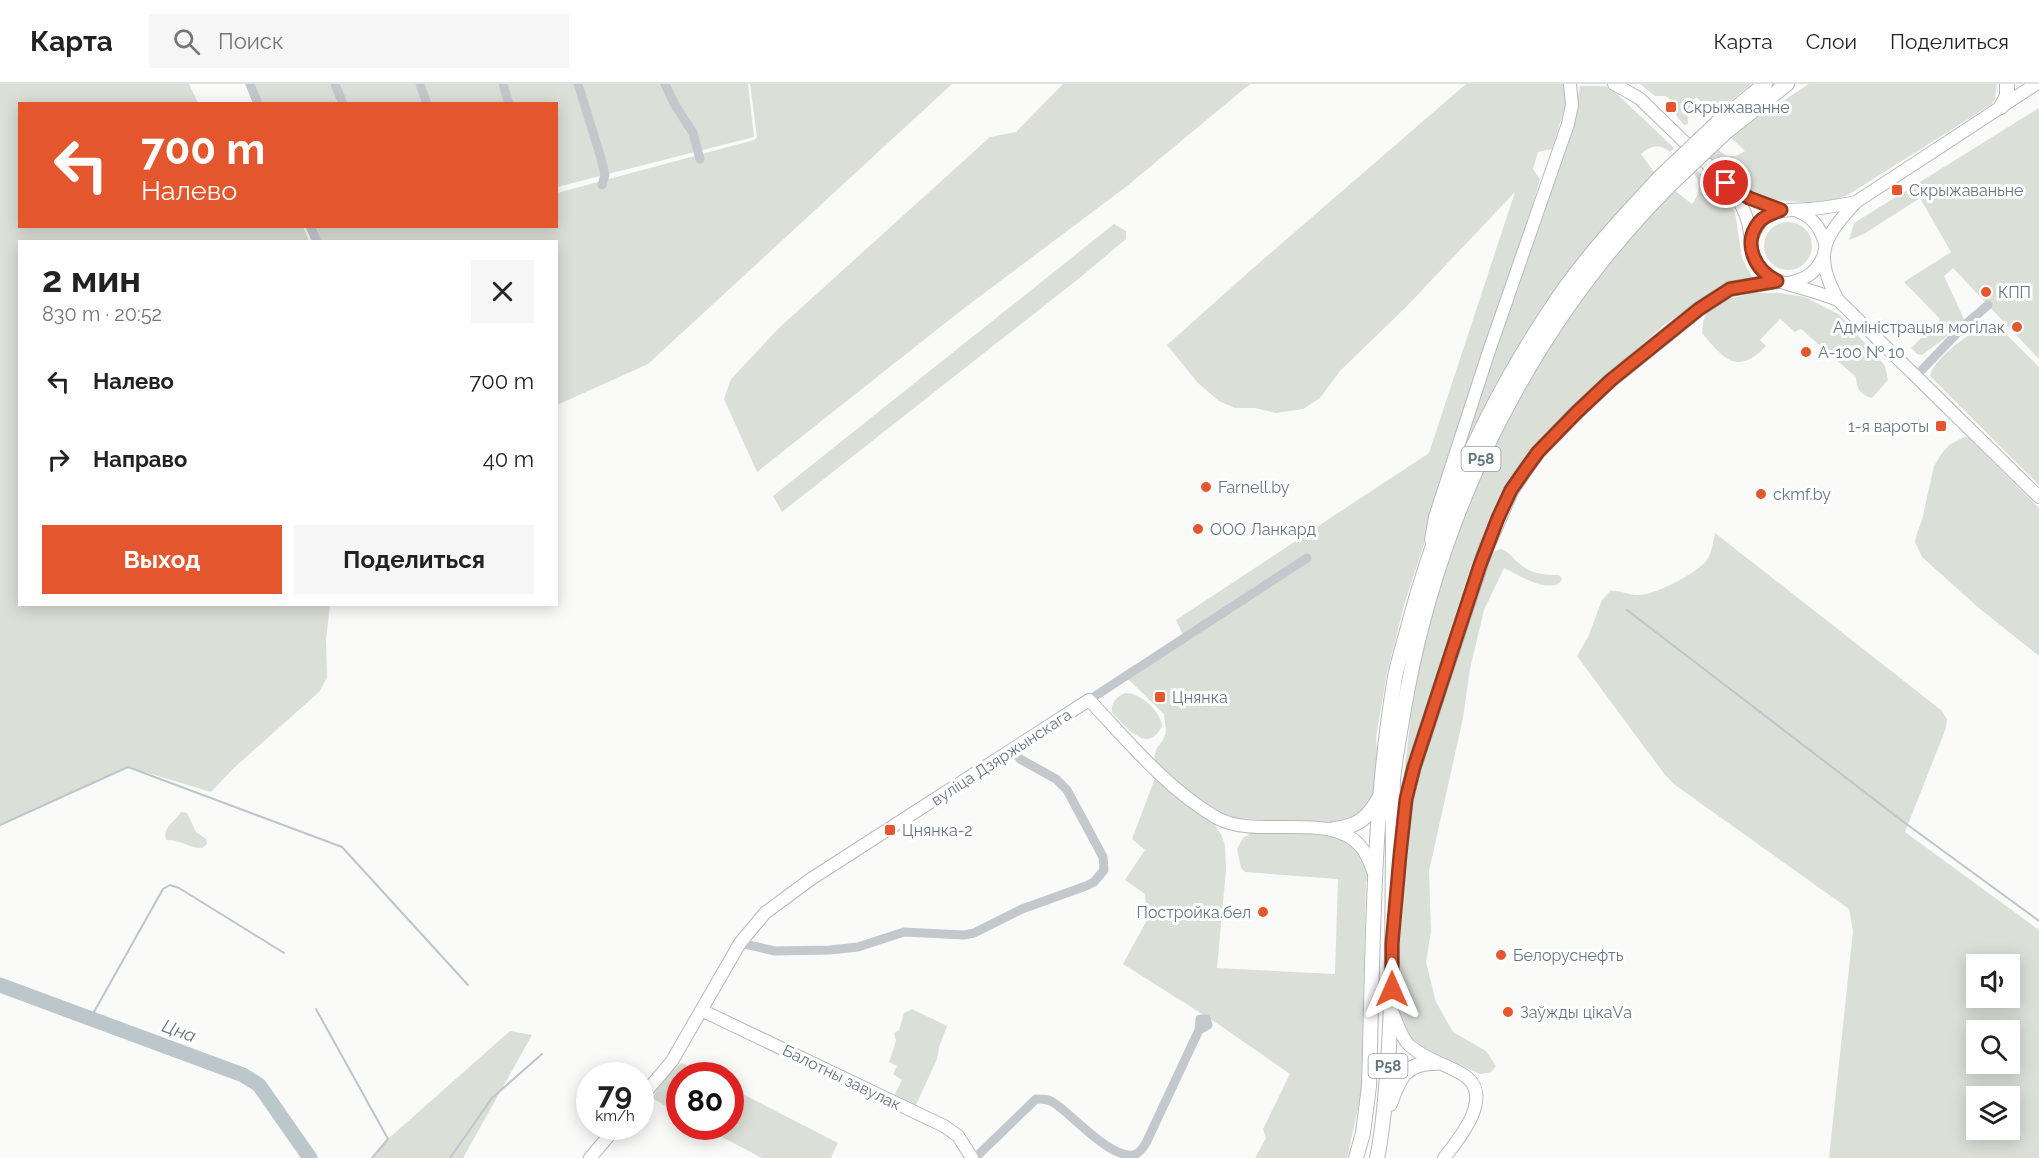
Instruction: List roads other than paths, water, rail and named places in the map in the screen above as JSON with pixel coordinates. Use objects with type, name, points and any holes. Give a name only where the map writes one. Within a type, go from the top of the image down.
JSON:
[{"type":"highway","name":"Р58","points":[[1356,1158],[1363,1133],[1369,1086],[1375,877],[1380,796],[1396,675],[1425,566],[1465,463],[1511,372],[1558,298],[1600,243],[1765,84]]},
{"type":"highway","name":"Р58","points":[[1722,127],[1787,84]]},
{"type":"highway","points":[[2001,107],[2012,88]]},
{"type":"highway","name":"Р58","points":[[1377,1158],[1384,1120],[1392,1011],[1393,780],[1411,670],[1426,609],[1441,560],[1499,419],[1563,314],[1665,182]]},
{"type":"highway","points":[[1392,944],[1406,799],[1411,778],[1474,579],[1511,490],[1538,452],[1577,412],[1611,380],[1684,320],[1730,289],[1782,282]]},
{"type":"highway","points":[[1334,829],[1348,828],[1364,819],[1380,796]]},
{"type":"highway","points":[[1384,1120],[1396,1089],[1406,1072],[1424,1062],[1436,1062]]},
{"type":"main road","points":[[1425,566],[1435,517],[1453,461],[1568,124],[1572,105],[1570,84]]},
{"type":"main road","points":[[1614,84],[1639,98],[1729,185],[1749,198],[1814,221],[1822,233],[1825,244]]},
{"type":"main road","points":[[1632,84],[1639,98]]},
{"type":"main road","points":[[2012,88],[2036,84]]},
{"type":"main road","points":[[2001,107],[1856,202],[1836,223],[1825,244],[1823,257],[1828,283],[1838,300],[2039,497]]},
{"type":"main road","points":[[1729,185],[1748,222],[1752,257],[1758,268],[1782,282],[1838,300]]},
{"type":"main road","points":[[1751,242],[1760,222],[1767,216],[1787,210],[1821,208],[1856,202]]},
{"type":"main road","points":[[1782,282],[1802,280],[1812,274],[1823,257]]},
{"type":"main road","points":[[1089,700],[1169,781],[1218,818],[1230,824],[1334,829],[1360,845],[1375,877]]},
{"type":"main road","name":"вуліца Дзяржынскага","points":[[654,1082],[672,1061],[740,943],[765,913],[1089,700]]},
{"type":"main road","name":"Балотны завулак","points":[[701,1010],[944,1126],[958,1136],[974,1158]]},
{"type":"main road","points":[[1392,1011],[1408,1044],[1436,1062],[1462,1074],[1475,1088],[1476,1101],[1468,1128],[1444,1158]]},
{"type":"main road","points":[[590,1158],[605,1140]]},
{"type":"street","points":[[250,84],[257,102]]},
{"type":"street","points":[[335,84],[342,102]]},
{"type":"street","points":[[420,84],[426,102]]},
{"type":"street","points":[[503,84],[508,102]]},
{"type":"street","points":[[578,84],[601,158],[605,175],[602,185]]},
{"type":"street","points":[[665,84],[693,133],[700,159]]},
{"type":"street","points":[[1915,377],[1966,324],[1988,305]]},
{"type":"street","name":"вуліца Дзяржынскага","points":[[1089,700],[1306,558]]},
{"type":"street","points":[[740,943],[775,951],[830,950],[858,947],[904,932],[964,935],[984,929],[1022,909],[1094,882],[1104,870],[1103,857],[1067,790],[1056,779],[1020,759],[1013,749]]},
{"type":"street","points":[[974,1158],[1036,1099],[1055,1103],[1101,1143],[1125,1155],[1134,1155],[1141,1151],[1146,1143],[1199,1030]]},
{"type":"waterway","points":[[1627,610],[1905,823],[2039,921]]},
{"type":"waterway","points":[[0,825],[128,767],[342,847],[468,985]]},
{"type":"waterway","points":[[90,1019],[163,889],[170,885],[179,888],[284,953]]},
{"type":"waterway","name":"Цна","points":[[0,985],[243,1075],[259,1085],[310,1158]]},
{"type":"waterway","points":[[316,1009],[388,1139],[372,1158]]},
{"type":"waterway","points":[[450,1158],[492,1098],[542,1054]]},
{"type":"place","name":"Скрыжаванне","points":[[1671,107]]},
{"type":"place","name":"Скрыжаваньне","points":[[1897,190]]},
{"type":"place","name":"КПП","points":[[1986,292]]},
{"type":"place","name":"Адміністрацыя могілак","points":[[2017,327]]},
{"type":"place","name":"А-100 № 10","points":[[1806,352]]},
{"type":"place","name":"1-я вароты","points":[[1941,426]]},
{"type":"place","name":"Farnell.by","points":[[1206,487]]},
{"type":"place","name":"ckmf.by","points":[[1761,494]]},
{"type":"place","name":"ООО Ланкард","points":[[1198,529]]},
{"type":"place","name":"Цнянка","points":[[1160,697]]},
{"type":"place","name":"Цнянка-2","points":[[890,830]]},
{"type":"place","name":"Постройка.бел","points":[[1263,912]]},
{"type":"place","name":"Белоруснефть","points":[[1501,955]]},
{"type":"place","name":"Заўжды цікаVа","points":[[1508,1012]]}]
